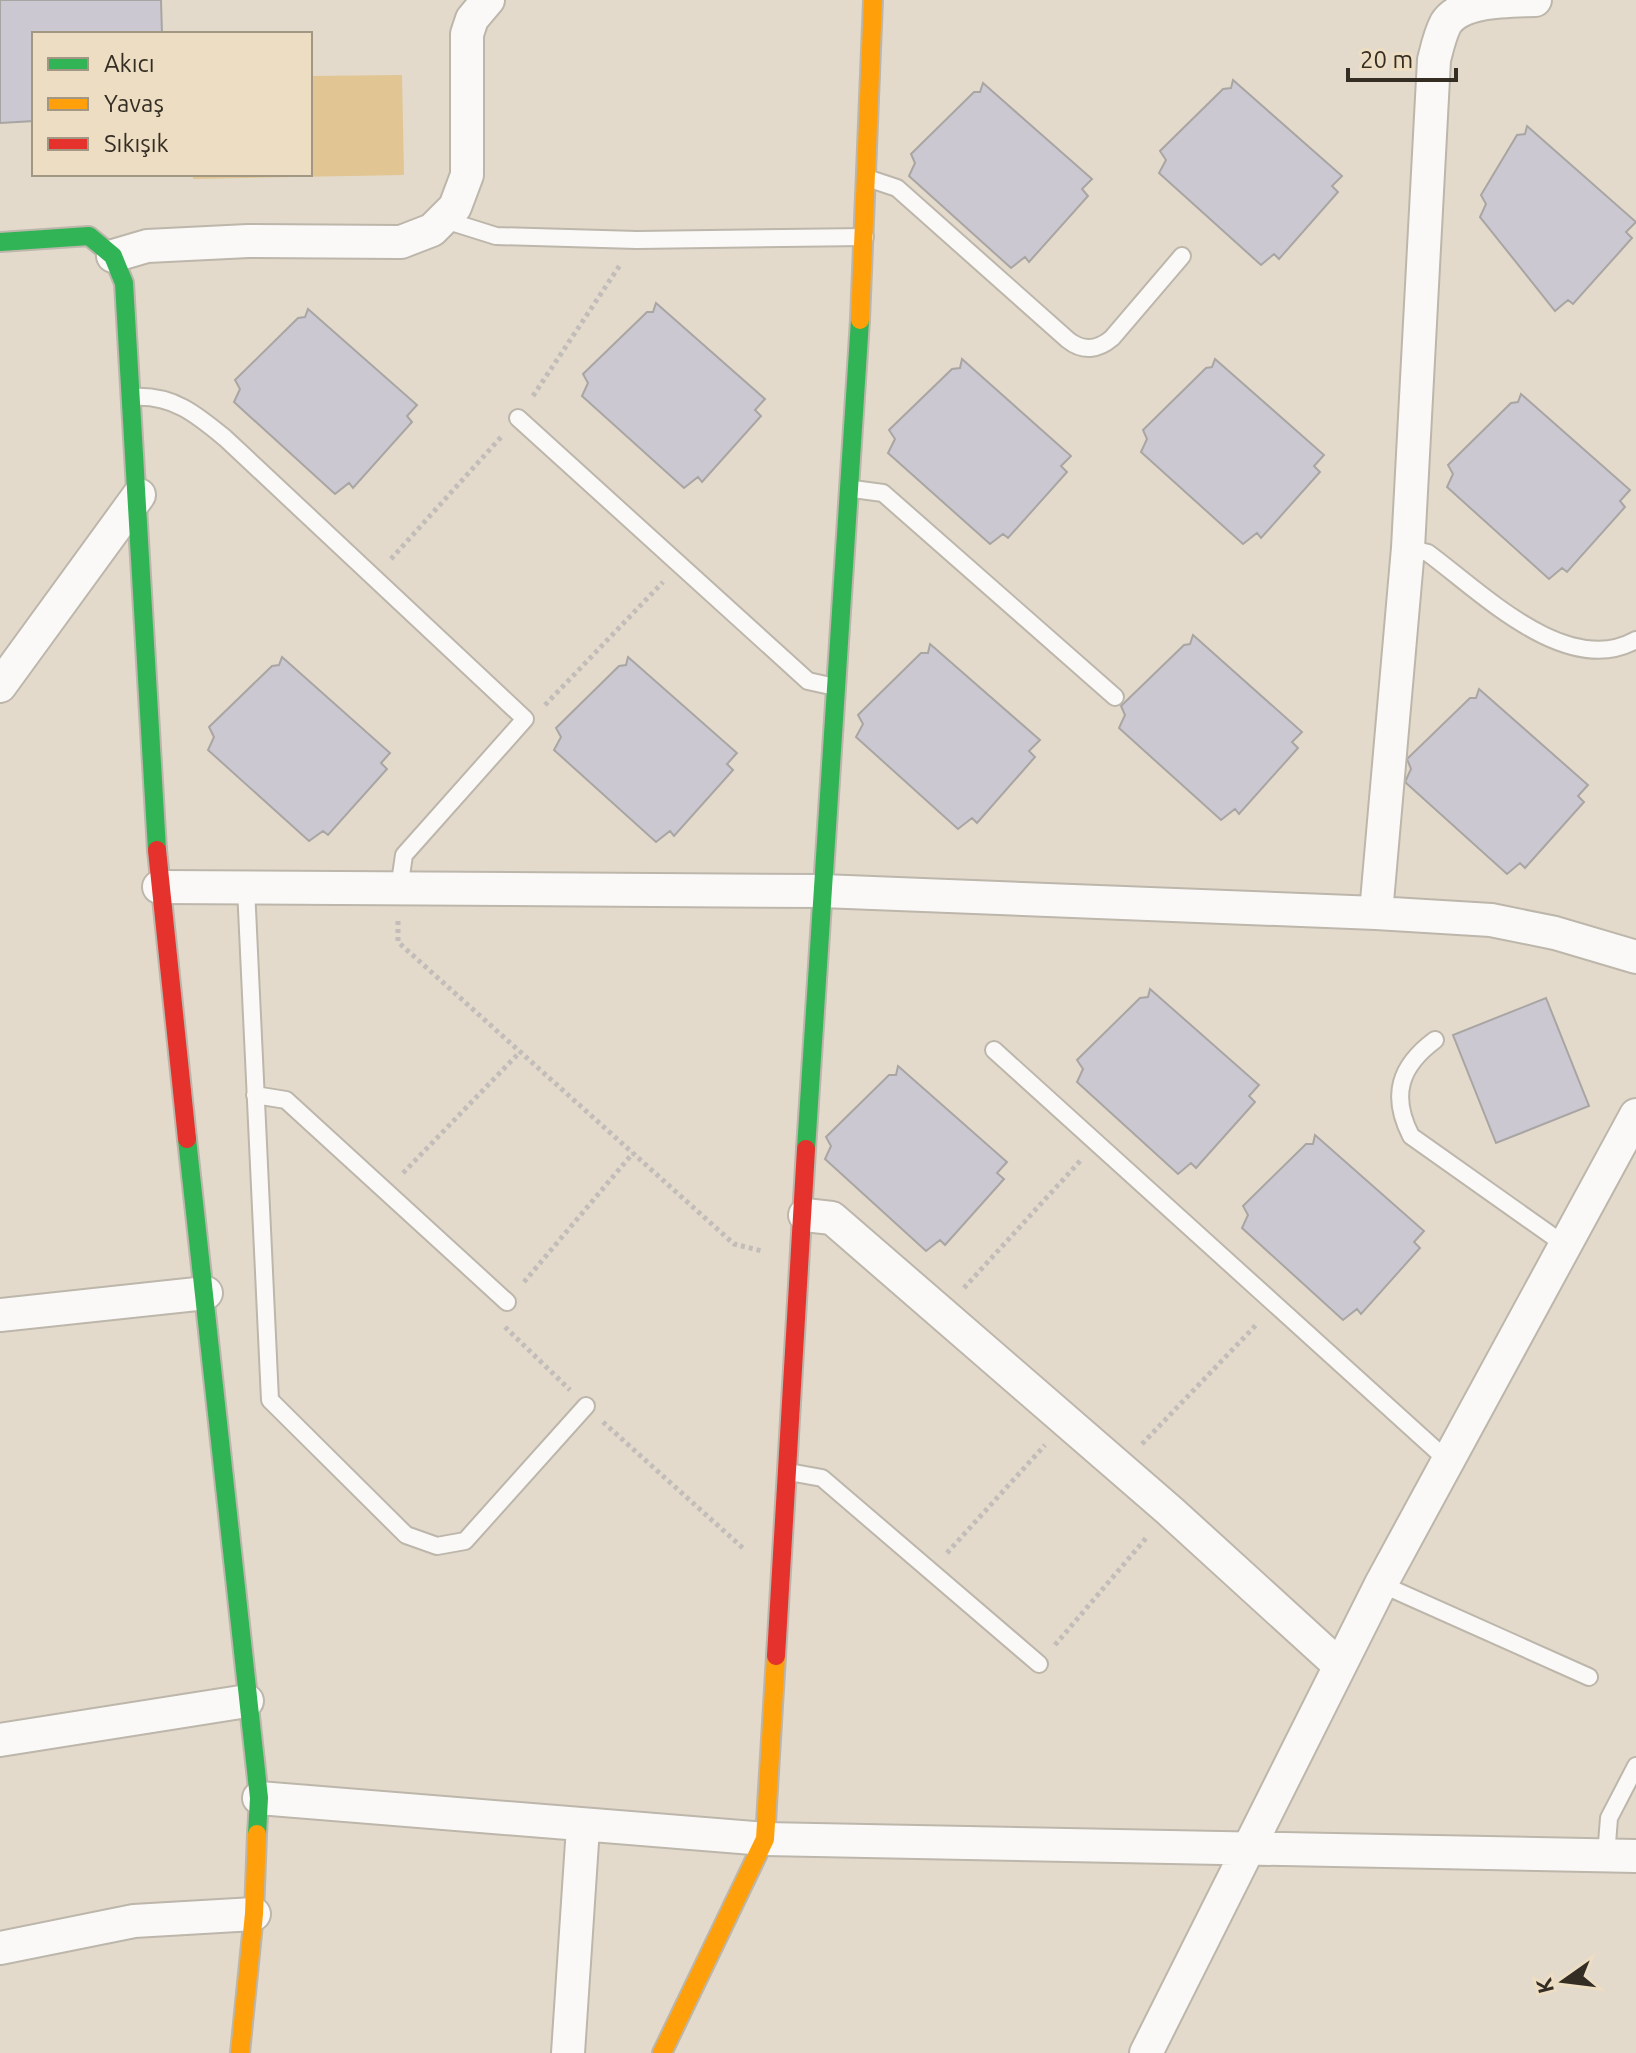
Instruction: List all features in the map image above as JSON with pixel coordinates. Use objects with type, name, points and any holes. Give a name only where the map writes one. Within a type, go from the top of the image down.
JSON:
[{"type":"street","points":[[113,256],[147,246],[248,241],[401,242],[417,238],[445,220],[463,191],[467,175],[467,34],[472,19],[488,0]]},
{"type":"street","points":[[662,2053],[765,1839],[805,1215],[822,891],[851,489],[868,179],[873,0]]},
{"type":"street","points":[[1376,913],[1408,548],[1434,60],[1446,21],[1460,4],[1535,0]]},
{"type":"street","points":[[0,242],[89,236],[113,256],[124,283],[134,397],[159,887],[206,1293],[259,1798],[254,1914],[240,2053]]},
{"type":"street","points":[[0,686],[139,495]]},
{"type":"street","points":[[159,887],[822,891],[1376,913],[1491,920],[1555,933],[1636,957]]},
{"type":"street","points":[[1146,2053],[1381,1584],[1636,1115]]},
{"type":"street","points":[[805,1215],[832,1218],[1170,1511],[1340,1666]]},
{"type":"street","points":[[0,1315],[206,1293]]},
{"type":"street","points":[[0,1740],[247,1701]]},
{"type":"street","points":[[259,1798],[583,1827],[765,1839],[1621,1856]]},
{"type":"street","points":[[568,2053],[583,1827]]},
{"type":"street","points":[[0,1948],[134,1921],[254,1914]]},
{"type":"lane","points":[[868,179],[897,188],[1068,340],[1083,348],[1104,345],[1112,338],[1182,256]]},
{"type":"lane","points":[[445,220],[496,236],[637,240],[865,237]]},
{"type":"lane","points":[[134,397],[154,396],[169,400],[191,411],[225,438],[525,719],[404,855],[399,889]]},
{"type":"lane","points":[[518,418],[808,681],[837,687]]},
{"type":"lane","points":[[851,489],[883,493],[1115,697]]},
{"type":"lane","points":[[1408,548],[1428,553],[1540,635],[1572,648],[1622,648],[1636,640]]},
{"type":"lane","points":[[246,888],[270,1400],[406,1535],[437,1546],[465,1541],[586,1406]]},
{"type":"lane","points":[[1435,1040],[1414,1056],[1402,1083],[1401,1111],[1411,1136],[1565,1245]]},
{"type":"lane","points":[[994,1050],[1447,1460]]},
{"type":"lane","points":[[255,1095],[286,1100],[507,1302]]},
{"type":"lane","points":[[789,1472],[822,1478],[1039,1664]]},
{"type":"lane","points":[[1381,1584],[1589,1677]]},
{"type":"lane","points":[[1621,1856],[1609,1818],[1636,1766]]},
{"type":"path","points":[[525,719],[541,710],[680,564]]},
{"type":"path","points":[[399,889],[398,942],[734,1244],[802,1259]]},
{"type":"path","points":[[385,1191],[520,1052]]},
{"type":"path","points":[[941,1313],[1098,1142]]},
{"type":"path","points":[[633,1153],[507,1302],[502,1324],[586,1406],[741,1547],[783,1562]]},
{"type":"path","points":[[1120,1468],[1276,1304]]},
{"type":"path","points":[[930,1571],[1066,1421]]},
{"type":"path","points":[[1039,1664],[1170,1511]]},
{"type":"shaded area","points":[[402,75],[404,175],[193,179],[193,176],[312,176],[312,76]]},
{"type":"building","points":[[0,0],[161,0],[162,32],[32,32],[32,121],[0,123]]},
{"type":"building","points":[[1233,80],[1342,176],[1332,186],[1338,192],[1279,259],[1274,254],[1261,265],[1159,173],[1166,160],[1160,151],[1223,89],[1231,88]]},
{"type":"building","points":[[983,83],[1092,179],[1082,189],[1088,196],[1029,262],[1025,257],[1011,268],[909,176],[915,163],[911,154],[974,92],[980,92]]},
{"type":"building","points":[[1527,126],[1636,222],[1626,232],[1632,238],[1573,304],[1568,300],[1555,311],[1480,217],[1486,204],[1481,195],[1517,135],[1525,134]]},
{"type":"building","points":[[656,303],[765,399],[755,410],[761,416],[702,482],[698,477],[684,488],[582,396],[588,383],[583,374],[647,312],[653,312]]},
{"type":"building","points":[[308,309],[417,405],[407,416],[412,422],[353,488],[349,483],[335,494],[234,402],[240,389],[235,380],[298,318],[305,317]]},
{"type":"building","points":[[962,359],[1071,456],[1061,466],[1067,472],[1008,538],[1003,534],[990,544],[888,453],[895,439],[889,430],[952,369],[960,368]]},
{"type":"building","points":[[1215,359],[1324,455],[1314,466],[1320,472],[1261,538],[1257,533],[1243,544],[1141,452],[1147,439],[1143,430],[1206,368],[1212,367]]},
{"type":"building","points":[[1521,394],[1630,490],[1620,501],[1625,507],[1567,572],[1562,568],[1549,579],[1447,487],[1453,474],[1448,465],[1511,403],[1518,402]]},
{"type":"building","points":[[1193,635],[1302,732],[1292,742],[1298,748],[1239,814],[1235,809],[1221,820],[1119,728],[1125,715],[1121,706],[1184,645],[1190,644]]},
{"type":"building","points":[[930,644],[1040,740],[1029,751],[1035,757],[977,823],[972,818],[958,829],[856,737],[863,724],[858,715],[921,653],[928,653]]},
{"type":"building","points":[[282,657],[390,753],[381,763],[387,769],[328,835],[323,831],[309,841],[208,750],[214,737],[209,727],[272,666],[279,665]]},
{"type":"building","points":[[628,657],[737,753],[727,764],[733,770],[674,836],[670,831],[656,842],[554,750],[561,737],[556,728],[619,666],[626,665]]},
{"type":"building","points":[[1479,689],[1588,785],[1578,796],[1584,802],[1525,868],[1520,863],[1507,874],[1405,782],[1411,769],[1407,759],[1470,698],[1476,698]]},
{"type":"building","points":[[1150,989],[1259,1085],[1249,1096],[1255,1102],[1196,1168],[1191,1163],[1178,1174],[1077,1082],[1083,1069],[1077,1060],[1140,998],[1148,997]]},
{"type":"building","points":[[1546,998],[1589,1106],[1496,1143],[1453,1035]]},
{"type":"building","points":[[898,1066],[1007,1162],[997,1173],[1004,1179],[945,1245],[940,1240],[926,1251],[825,1159],[831,1146],[826,1137],[889,1075],[896,1075]]},
{"type":"building","points":[[1315,1135],[1424,1231],[1414,1242],[1420,1248],[1361,1314],[1357,1309],[1343,1320],[1242,1228],[1248,1215],[1243,1206],[1306,1144],[1313,1144]]},
{"type":"traffic: fast","points":[[0,242],[89,236],[113,256],[124,283],[157,850]]},
{"type":"traffic: fast","points":[[806,1149],[860,320]]},
{"type":"traffic: fast","points":[[187,1139],[259,1798],[257,1834]]},
{"type":"traffic: slow","points":[[860,320],[873,0]]},
{"type":"traffic: slow","points":[[662,2053],[765,1839],[776,1656]]},
{"type":"traffic: slow","points":[[240,2053],[254,1914],[257,1834]]},
{"type":"traffic: jam","points":[[157,850],[187,1139]]},
{"type":"traffic: jam","points":[[776,1656],[806,1149]]}]
